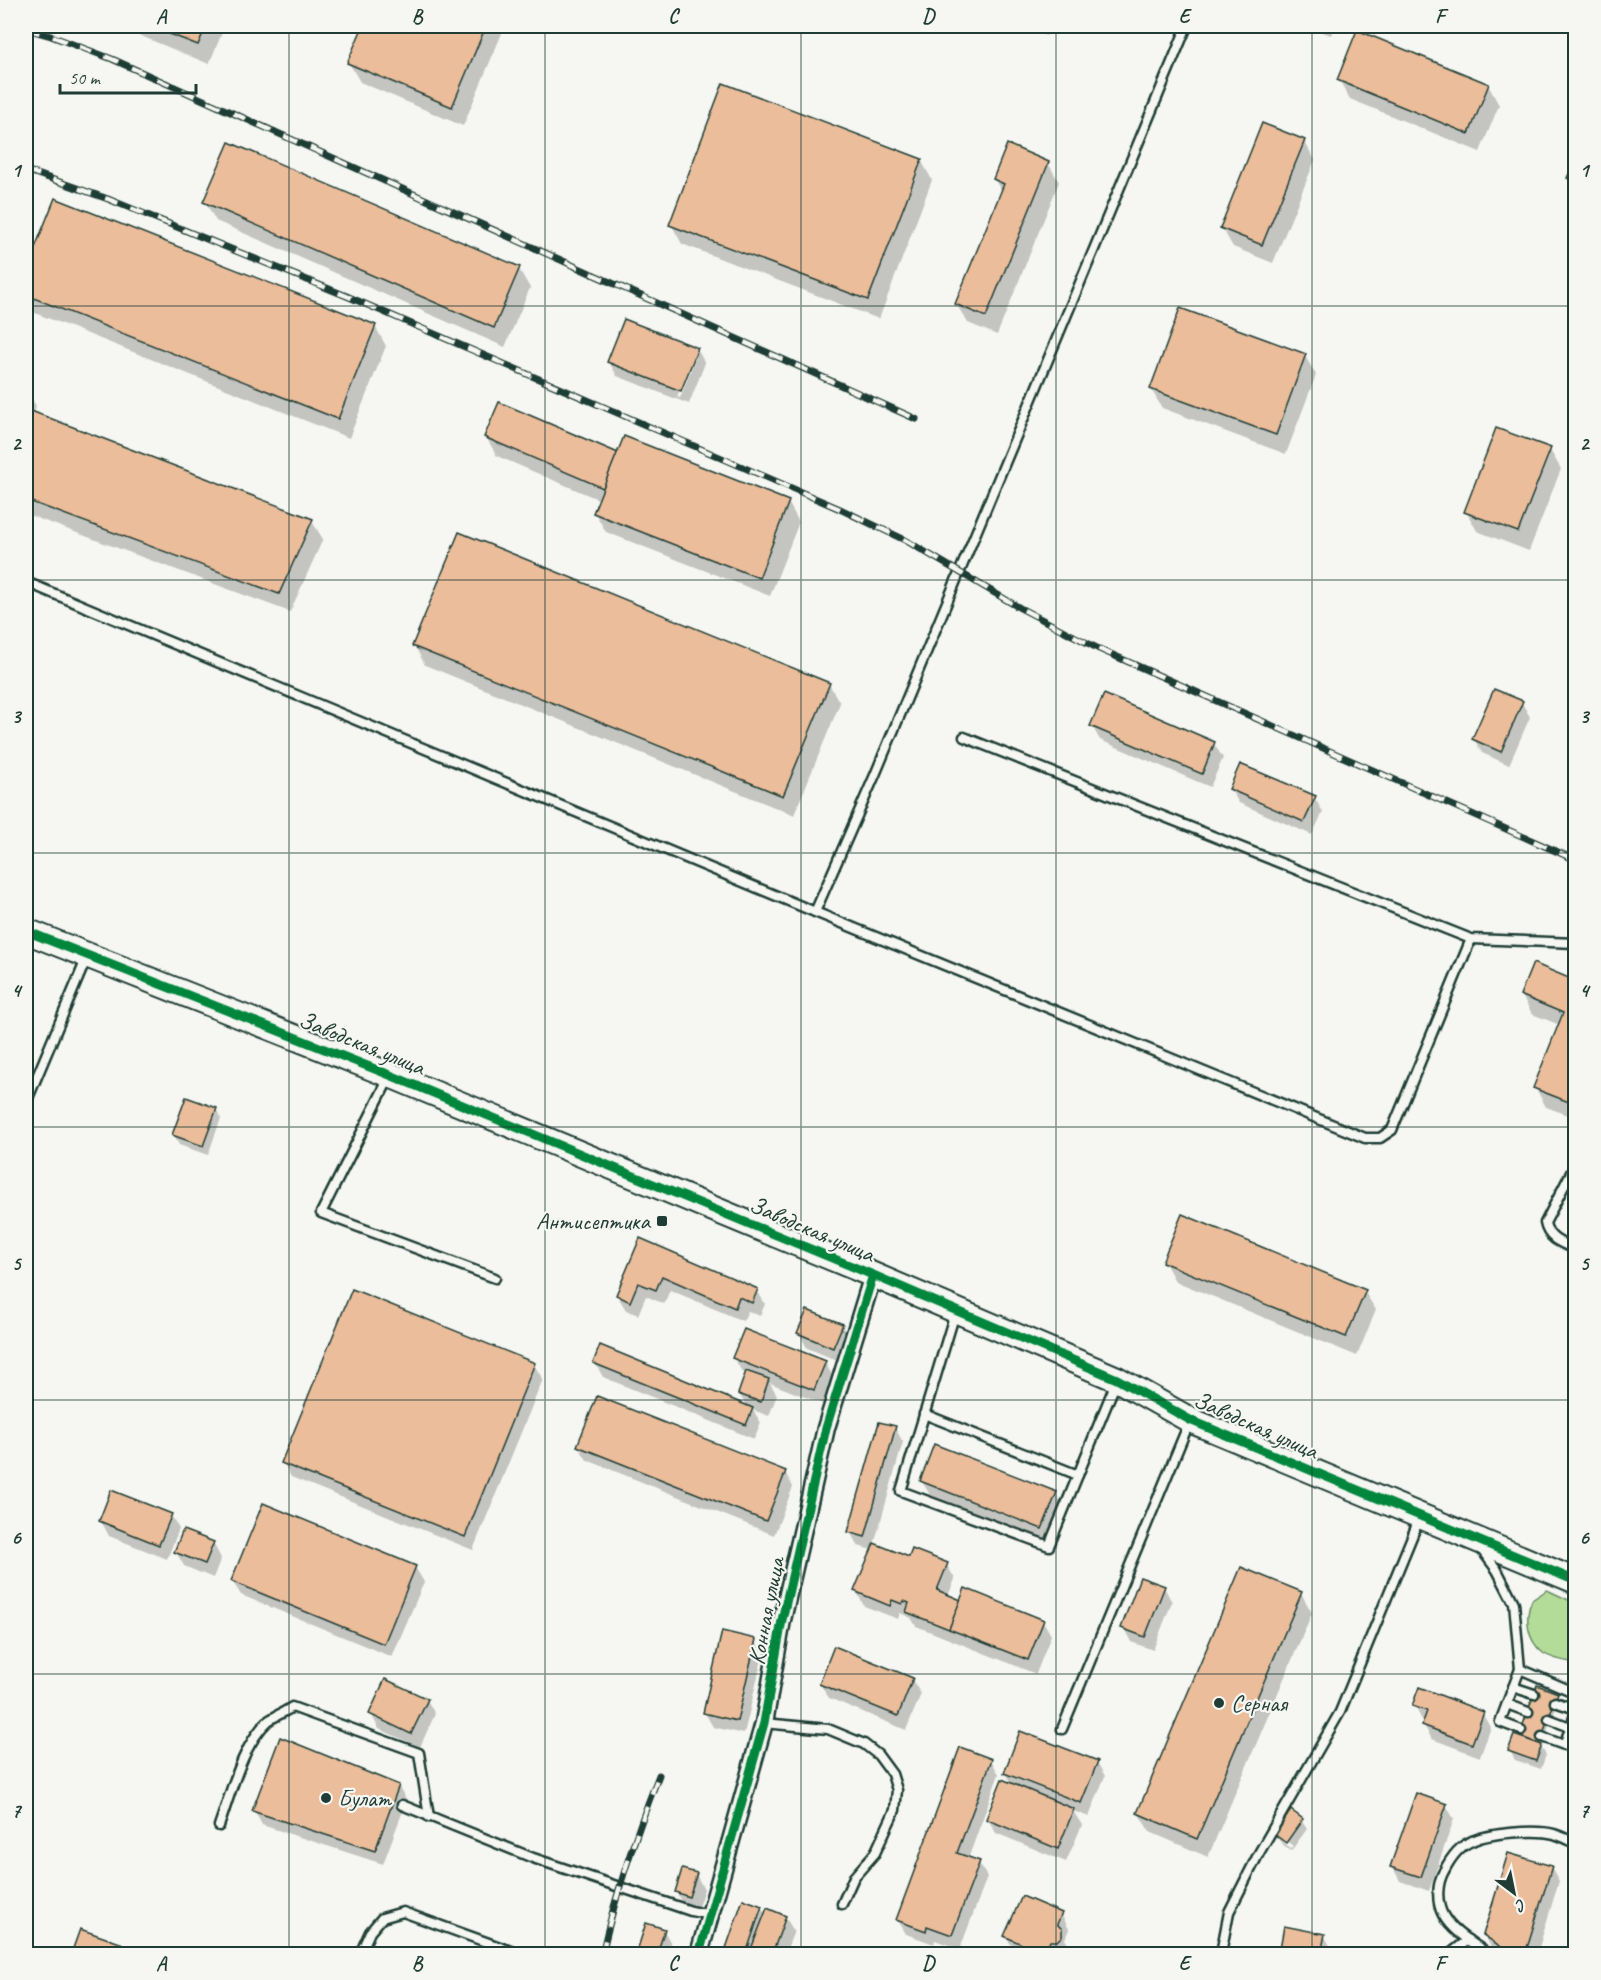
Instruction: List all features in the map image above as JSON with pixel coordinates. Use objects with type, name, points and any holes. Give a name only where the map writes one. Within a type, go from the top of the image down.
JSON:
[{"type":"street","name":"Заводская улица","points":[[26,930],[390,1075],[873,1275],[1118,1379],[1190,1419],[1575,1581]]},
{"type":"street","name":"Конная улица","points":[[699,1954],[764,1724],[782,1620],[826,1428],[873,1275]]},
{"type":"lane","points":[[815,912],[879,765],[1187,26]]},
{"type":"lane","points":[[26,582],[815,912],[1365,1138],[1380,1138],[1392,1130],[1471,939]]},
{"type":"lane","points":[[964,736],[1471,939],[1575,943]]},
{"type":"lane","points":[[26,1103],[87,956]]},
{"type":"lane","points":[[390,1075],[321,1213],[495,1278]]},
{"type":"lane","points":[[1575,1163],[1545,1223],[1553,1239],[1575,1249]]},
{"type":"lane","points":[[956,1310],[901,1491],[1049,1546],[1118,1379]]},
{"type":"lane","points":[[924,1414],[1078,1475]]},
{"type":"lane","points":[[1062,1730],[1190,1419]]},
{"type":"lane","points":[[1219,1954],[1228,1912],[1340,1712],[1420,1517]]},
{"type":"lane","points":[[1474,1540],[1497,1570],[1514,1603],[1520,1669],[1500,1722],[1521,1730]]},
{"type":"lane","points":[[1520,1669],[1575,1693]]},
{"type":"lane","points":[[1513,1687],[1534,1694]]},
{"type":"lane","points":[[1542,1737],[1564,1745],[1575,1711],[1555,1702]]},
{"type":"lane","points":[[1507,1704],[1528,1712]]},
{"type":"lane","points":[[219,1826],[238,1772],[252,1741],[269,1721],[292,1707],[419,1753],[429,1817]]},
{"type":"lane","points":[[1549,1719],[1570,1727]]},
{"type":"lane","points":[[764,1724],[828,1729],[864,1743],[878,1755],[892,1774],[897,1790],[895,1810],[875,1853],[855,1876],[842,1904]]},
{"type":"lane","points":[[402,1805],[533,1858],[691,1911],[711,1915]]},
{"type":"lane","points":[[1488,1954],[1451,1927],[1442,1914],[1438,1899],[1440,1877],[1452,1858],[1472,1840],[1491,1835],[1518,1832],[1552,1833],[1575,1843]]},
{"type":"lane","points":[[360,1954],[370,1932],[382,1918],[403,1912],[519,1954]]},
{"type":"lane","points":[[1449,1954],[1468,1940]]},
{"type":"green space","points":[[1547,1590],[1575,1603],[1575,1663],[1543,1653],[1530,1635],[1528,1614],[1532,1600]]},
{"type":"building","points":[[149,26],[206,26],[198,45]]},
{"type":"building","points":[[363,26],[486,26],[452,107],[347,63]]},
{"type":"building","points":[[1357,30],[1489,84],[1469,134],[1337,80]]},
{"type":"building","points":[[723,83],[922,159],[868,300],[669,225]]},
{"type":"building","points":[[1262,123],[1305,140],[1262,245],[1220,228]]},
{"type":"building","points":[[229,142],[520,267],[494,328],[203,202]]},
{"type":"building","points":[[1007,144],[1049,162],[986,317],[955,304],[1004,184],[993,179]]},
{"type":"building","points":[[1576,158],[1576,182],[1567,178]]},
{"type":"building","points":[[55,198],[376,325],[338,419],[26,295],[26,270]]},
{"type":"building","points":[[1180,308],[1306,354],[1276,435],[1150,389]]},
{"type":"building","points":[[624,319],[698,348],[681,391],[607,362]]},
{"type":"building","points":[[499,402],[618,453],[603,488],[484,437]]},
{"type":"building","points":[[26,409],[313,519],[279,594],[26,500]]},
{"type":"building","points":[[1496,428],[1551,448],[1518,532],[1464,512]]},
{"type":"building","points":[[624,436],[789,501],[759,578],[593,513]]},
{"type":"building","points":[[459,532],[830,683],[783,796],[412,646]]},
{"type":"building","points":[[1494,689],[1523,701],[1501,752],[1472,739]]},
{"type":"building","points":[[1104,694],[1215,742],[1202,774],[1090,726]]},
{"type":"building","points":[[1240,764],[1316,796],[1304,822],[1229,789]]},
{"type":"building","points":[[1533,963],[1576,981],[1576,1100],[1574,1104],[1533,1088],[1563,1013],[1520,995]]},
{"type":"building","points":[[186,1097],[217,1108],[203,1146],[172,1135]]},
{"type":"building","points":[[1182,1214],[1366,1290],[1346,1337],[1162,1262]]},
{"type":"building","points":[[640,1238],[758,1289],[752,1303],[739,1297],[735,1308],[662,1276],[656,1290],[638,1283],[630,1302],[616,1295]]},
{"type":"building","points":[[352,1289],[535,1363],[465,1537],[281,1463]]},
{"type":"building","points":[[807,1310],[843,1324],[833,1348],[797,1333]]},
{"type":"building","points":[[744,1329],[826,1361],[814,1390],[732,1358]]},
{"type":"building","points":[[600,1345],[753,1408],[746,1425],[593,1363]]},
{"type":"building","points":[[746,1371],[769,1379],[761,1402],[738,1394]]},
{"type":"building","points":[[597,1396],[786,1471],[766,1521],[577,1446]]},
{"type":"building","points":[[879,1422],[896,1426],[865,1537],[848,1532]]},
{"type":"building","points":[[934,1444],[1057,1492],[1042,1529],[920,1481]]},
{"type":"building","points":[[111,1490],[172,1514],[159,1545],[99,1521]]},
{"type":"building","points":[[263,1503],[416,1566],[384,1644],[231,1581]]},
{"type":"building","points":[[183,1530],[214,1542],[205,1564],[174,1552]]},
{"type":"building","points":[[874,1543],[909,1557],[912,1549],[948,1563],[937,1590],[961,1600],[949,1629],[906,1612],[909,1603],[904,1601],[902,1604],[892,1600],[890,1606],[854,1591]]},
{"type":"building","name":"Серная","points":[[1241,1567],[1302,1592],[1197,1839],[1137,1813]]},
{"type":"building","points":[[1140,1577],[1165,1586],[1145,1637],[1121,1628]]},
{"type":"building","points":[[965,1588],[1044,1620],[1028,1660],[949,1629]]},
{"type":"building","points":[[722,1631],[756,1639],[737,1721],[703,1713]]},
{"type":"building","points":[[834,1646],[913,1678],[898,1716],[819,1684]]},
{"type":"building","points":[[385,1679],[428,1699],[411,1734],[369,1714]]},
{"type":"building","points":[[1537,1685],[1558,1693],[1539,1744],[1519,1736]]},
{"type":"building","points":[[1419,1687],[1484,1712],[1472,1744],[1422,1725],[1427,1711],[1412,1706]]},
{"type":"building","points":[[1020,1731],[1098,1761],[1081,1803],[1004,1773]]},
{"type":"building","points":[[1514,1735],[1542,1745],[1536,1761],[1508,1751]]},
{"type":"building","name":"Булат","points":[[280,1737],[399,1785],[375,1851],[252,1811]]},
{"type":"building","points":[[960,1747],[992,1759],[957,1853],[980,1861],[952,1935],[927,1926],[926,1931],[896,1920]]},
{"type":"building","points":[[1002,1779],[1074,1809],[1058,1849],[986,1819]]},
{"type":"building","points":[[1416,1793],[1447,1804],[1421,1877],[1390,1867]]},
{"type":"building","points":[[1291,1810],[1303,1819],[1286,1843],[1274,1834]]},
{"type":"building","points":[[1508,1853],[1552,1866],[1525,1954],[1512,1954],[1483,1935]]},
{"type":"building","points":[[682,1869],[697,1873],[689,1897],[675,1892]]},
{"type":"building","points":[[1022,1896],[1062,1913],[1057,1924],[1062,1929],[1062,1936],[1057,1941],[1050,1941],[1044,1954],[1004,1936]]},
{"type":"building","points":[[743,1899],[762,1906],[746,1954],[724,1954]]},
{"type":"building","points":[[767,1908],[786,1916],[772,1954],[751,1949]]},
{"type":"building","points":[[646,1923],[665,1929],[657,1954],[636,1954]]},
{"type":"building","points":[[1284,1926],[1325,1934],[1321,1954],[1279,1954]]},
{"type":"building","points":[[80,1929],[123,1944],[119,1954],[71,1954]]},
{"type":"railway","points":[[26,29],[112,59],[916,419]]},
{"type":"railway","points":[[26,170],[108,199],[349,297],[840,509],[905,540],[1020,608],[1097,648],[1576,860]]},
{"type":"railway","points":[[602,1954],[627,1863],[659,1775]]},
{"type":"cycle path","points":[[26,931],[390,1075],[873,1275],[1117,1379],[1190,1420],[1576,1581]]},
{"type":"cycle path","points":[[699,1954],[764,1723],[782,1620],[826,1428],[873,1275]]},
{"type":"place","name":"Антисептика","points":[[662,1221]]},
{"type":"place","name":"Серная","points":[[1219,1703]]},
{"type":"place","name":"Булат","points":[[326,1798]]}]
